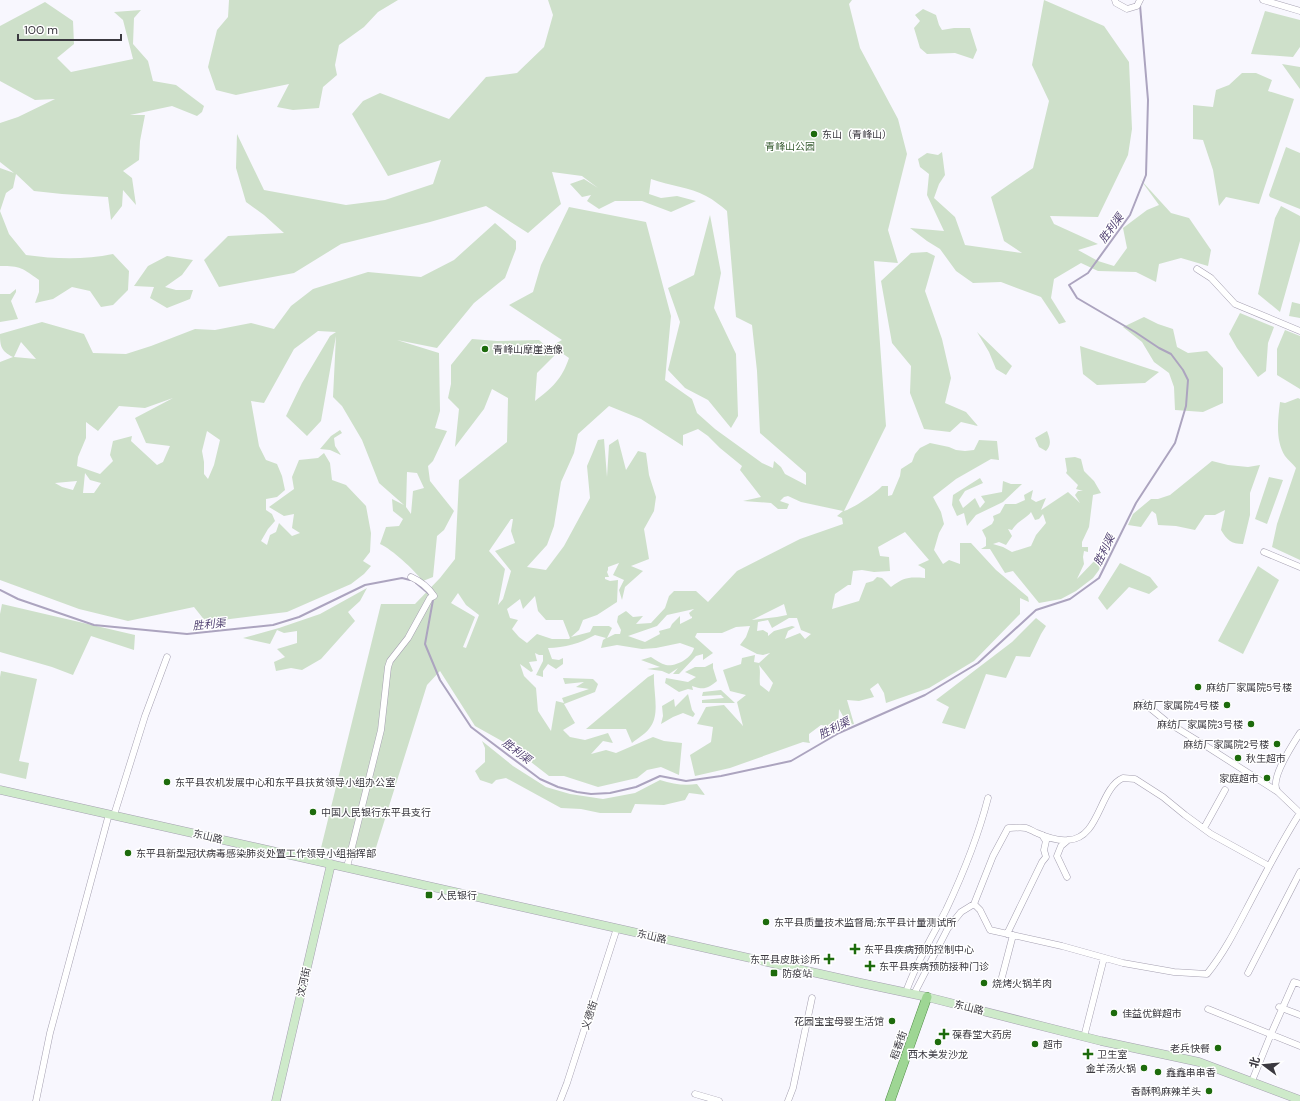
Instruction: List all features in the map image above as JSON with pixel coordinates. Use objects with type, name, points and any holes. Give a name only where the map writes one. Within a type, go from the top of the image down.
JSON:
[{"type":"main road","name":"稻香街","points":[[890,1101],[927,997]]},
{"type":"street","points":[[1115,0],[1116,3],[1127,9],[1137,6],[1139,2]]},
{"type":"street","points":[[1263,0],[1300,11]]},
{"type":"street","points":[[1197,269],[1211,278],[1235,304],[1300,331]]},
{"type":"street","points":[[1264,552],[1300,567]]},
{"type":"street","points":[[347,867],[381,730],[388,667],[390,661],[408,638],[430,598],[434,596],[430,590],[411,576]]},
{"type":"street","points":[[36,1101],[50,1033],[111,815],[167,657]]},
{"type":"street","points":[[974,904],[980,910],[990,930],[1062,946],[1122,963],[1174,972],[1207,974],[1218,961],[1269,866],[1300,813],[1278,792],[1167,722],[1144,703]]},
{"type":"street","points":[[1278,792],[1275,786],[1276,778],[1284,759],[1300,733]]},
{"type":"street","points":[[910,993],[948,928],[961,912],[974,904],[993,856],[1008,828],[1026,828],[1042,835],[1068,840],[1074,839],[1089,829],[1114,784],[1123,778],[1135,780],[1164,797],[1185,815],[1204,828],[1269,866]]},
{"type":"street","name":"东山路","points":[[0,790],[927,997],[1084,1037],[1199,1062],[1300,1100]]},
{"type":"street","points":[[1204,828],[1225,790]]},
{"type":"street","points":[[910,993],[911,976],[946,910],[971,854],[988,798]]},
{"type":"street","points":[[1002,977],[1010,934],[1042,862],[1046,857],[1044,850],[1046,841],[1042,835]]},
{"type":"street","points":[[1067,877],[1058,856],[1061,846],[1068,840]]},
{"type":"street","name":"汶河街","points":[[276,1101],[331,864]]},
{"type":"street","points":[[1248,974],[1300,872]]},
{"type":"street","name":"义德街","points":[[560,1101],[617,928]]},
{"type":"street","points":[[1084,1037],[1104,958]]},
{"type":"street","points":[[1252,1081],[1281,1007],[1294,982],[1300,984]]},
{"type":"street","points":[[788,1101],[793,1088],[812,998]]},
{"type":"street","points":[[1281,1007],[1300,1015]]},
{"type":"street","points":[[1208,1009],[1300,1046]]},
{"type":"street","points":[[695,1094],[719,1101]]},
{"type":"green space","points":[[229,0],[398,0],[378,12],[364,27],[339,45],[335,65],[337,75],[323,87],[319,108],[293,110],[277,107],[289,84],[236,95],[216,90],[208,67],[217,30],[228,17]]},
{"type":"green space","name":"青峰山公园","points":[[548,0],[852,0],[849,4],[860,48],[898,119],[907,154],[888,230],[898,263],[874,261],[886,426],[844,511],[875,493],[882,486],[888,486],[888,496],[892,495],[900,476],[901,469],[912,462],[915,454],[920,448],[930,443],[965,451],[974,450],[979,440],[997,441],[999,460],[991,459],[956,479],[933,497],[941,512],[944,524],[939,533],[934,550],[943,564],[949,560],[960,564],[960,543],[971,543],[996,570],[1028,597],[1029,602],[1020,598],[1020,614],[974,661],[929,688],[886,703],[884,693],[878,683],[870,689],[874,697],[859,701],[847,700],[854,724],[848,725],[839,709],[838,728],[821,725],[809,734],[810,743],[803,742],[730,768],[695,776],[690,755],[711,742],[713,727],[697,724],[706,707],[724,705],[743,726],[737,702],[746,695],[730,691],[723,670],[741,664],[742,658],[755,655],[754,662],[759,663],[770,653],[763,655],[757,654],[740,645],[746,637],[750,626],[736,627],[722,633],[697,633],[695,637],[713,653],[703,660],[703,654],[696,656],[679,674],[673,674],[678,668],[669,674],[662,671],[647,669],[660,667],[641,660],[651,657],[660,663],[674,665],[687,658],[693,652],[694,648],[680,643],[642,649],[617,645],[601,648],[603,640],[606,638],[595,635],[572,644],[548,648],[552,659],[559,660],[563,658],[563,664],[556,669],[548,664],[543,671],[543,677],[536,675],[543,661],[543,655],[535,653],[537,661],[529,662],[533,671],[531,672],[520,664],[524,676],[536,688],[538,711],[551,731],[556,701],[564,703],[562,698],[589,689],[576,687],[584,682],[565,684],[563,678],[593,679],[598,684],[595,692],[564,704],[575,723],[563,730],[570,737],[585,740],[608,733],[613,743],[603,741],[591,754],[606,750],[616,753],[653,737],[664,741],[682,743],[679,775],[661,767],[647,770],[637,778],[598,787],[564,776],[549,776],[509,745],[475,726],[440,671],[427,685],[374,854],[321,848],[381,604],[415,604],[440,578],[455,559],[459,480],[507,442],[508,398],[492,389],[484,409],[455,447],[459,409],[448,398],[451,384],[451,365],[472,339],[497,341],[539,340],[548,348],[562,340],[509,305],[533,292],[541,265],[569,207],[646,222],[671,316],[665,380],[692,399],[697,413],[715,429],[762,463],[773,468],[774,461],[781,467],[785,474],[806,485],[806,473],[760,433],[757,371],[752,325],[736,317],[727,211],[712,199],[700,193],[651,179],[649,194],[661,198],[677,196],[696,201],[671,212],[642,201],[615,201],[599,209],[587,201],[591,195],[582,197],[570,184],[584,179],[598,188],[582,176],[552,172],[561,204],[528,233],[486,206],[430,222],[341,244],[294,273],[219,287],[204,260],[228,236],[284,233],[264,215],[246,202],[236,168],[237,134],[264,190],[346,205],[385,200],[433,184],[441,160],[388,176],[352,114],[363,101],[380,93],[449,119],[486,77],[517,73],[544,47],[553,15]],"holes":[[[559,351],[569,358],[563,372],[556,382],[535,401],[537,373]],[[609,406],[641,419],[683,446],[683,435],[698,429],[742,466],[740,470],[761,497],[743,501],[771,503],[778,509],[787,509],[789,504],[780,501],[784,497],[788,496],[801,502],[843,511],[837,516],[842,518],[843,524],[800,539],[737,571],[708,602],[696,591],[674,591],[669,596],[665,608],[651,623],[636,624],[643,616],[633,617],[626,611],[618,616],[617,622],[621,630],[620,634],[615,634],[607,638],[612,628],[609,626],[593,626],[590,632],[571,637],[579,630],[583,620],[597,615],[617,602],[618,580],[610,581],[605,579],[605,577],[609,577],[607,572],[608,567],[619,563],[613,575],[624,580],[619,590],[622,600],[625,587],[643,571],[631,566],[649,559],[644,529],[654,511],[656,497],[649,475],[646,453],[638,451],[626,470],[618,439],[609,445],[607,477],[604,439],[598,440],[587,466],[590,498],[564,546],[546,570],[527,567],[547,545],[554,526],[561,482],[574,453],[578,434]],[[511,519],[513,519],[511,531],[515,543],[495,551],[511,571],[503,599],[498,605],[505,569],[489,551]],[[905,532],[929,560],[918,565],[925,569],[925,578],[907,578],[891,587],[882,578],[877,577],[873,581],[866,583],[859,601],[832,609],[835,594],[848,585],[851,585],[853,571],[890,571],[889,557],[880,556],[878,547]],[[458,593],[466,605],[479,615],[466,648],[463,647],[475,617],[451,603]],[[535,596],[538,611],[546,620],[563,620],[570,638],[552,639],[537,634],[527,643],[519,637],[512,629],[518,620],[510,618],[507,609],[520,599],[523,609]],[[784,604],[787,615],[777,617],[752,620]],[[694,609],[689,613],[692,618],[680,624],[680,616],[670,628],[659,631],[660,634],[645,642],[628,636],[657,626],[667,615]],[[789,618],[797,618],[801,630],[811,634],[805,639],[800,633],[785,639],[788,631],[795,627],[792,626],[774,631],[768,636],[768,633],[763,630],[757,631],[758,622],[768,620],[772,628]],[[759,665],[773,683],[769,692],[760,685]]]},
{"type":"green space","points":[[1044,0],[1104,26],[1129,62],[1132,129],[1128,155],[1098,217],[1050,216],[1054,224],[1098,244],[1078,250],[1098,261],[1114,266],[1127,248],[1123,228],[1147,210],[1159,205],[1140,179],[1171,213],[1189,218],[1211,250],[1208,266],[1181,258],[1159,264],[1156,282],[1136,272],[1098,271],[1081,263],[1054,279],[1051,298],[1066,322],[1059,324],[1041,297],[1001,282],[973,283],[956,271],[940,249],[910,228],[944,231],[927,195],[929,174],[920,167],[918,159],[927,153],[938,155],[942,152],[945,175],[939,184],[934,198],[955,217],[965,245],[1022,253],[1004,241],[991,197],[1033,168],[1049,101],[1032,65]]},
{"type":"green space","points":[[45,2],[73,21],[74,44],[57,58],[71,72],[133,59],[123,20],[114,12],[141,10],[134,18],[133,44],[148,61],[153,81],[176,85],[204,106],[202,112],[197,116],[172,106],[130,115],[145,115],[140,141],[139,160],[123,171],[132,178],[136,205],[123,190],[122,206],[111,220],[108,197],[34,191],[16,174],[13,188],[6,193],[0,211],[0,168],[14,173],[0,162],[0,123],[18,117],[55,99],[35,100],[0,81],[0,26]]},
{"type":"green space","points":[[923,9],[936,15],[942,30],[970,28],[977,50],[973,59],[955,53],[927,54],[920,48],[914,28],[920,21],[915,15]]},
{"type":"green space","points":[[1265,11],[1300,20],[1300,47],[1293,57],[1251,54]]},
{"type":"green space","points":[[1282,64],[1300,67],[1300,89]]},
{"type":"green space","points":[[1242,73],[1256,73],[1272,80],[1268,91],[1294,99],[1259,204],[1226,197],[1219,206],[1213,170],[1203,140],[1193,139],[1193,105],[1213,107],[1216,90],[1229,85]]},
{"type":"green space","points":[[1286,147],[1300,153],[1300,209],[1270,197],[1269,195]]},
{"type":"green space","points":[[1281,206],[1300,216],[1300,241],[1280,312],[1258,294],[1275,218]]},
{"type":"green space","points":[[0,211],[9,234],[26,255],[70,258],[113,254],[129,271],[128,290],[113,305],[101,307],[90,291],[72,287],[53,299],[35,303],[39,292],[39,280],[21,268],[13,266],[0,266]]},
{"type":"green space","points":[[710,215],[721,273],[714,308],[736,354],[738,416],[731,428],[708,400],[685,388],[668,370],[680,322],[668,288],[694,275]]},
{"type":"green space","points":[[495,223],[516,241],[516,249],[505,278],[474,303],[437,348],[397,340],[439,353],[440,411],[435,428],[447,431],[433,461],[428,466],[430,481],[454,511],[444,530],[437,536],[433,577],[423,581],[403,560],[380,544],[386,527],[399,526],[403,519],[393,511],[392,499],[404,505],[379,483],[362,440],[342,406],[333,397],[336,336],[321,421],[307,436],[286,416],[302,383],[330,336],[336,332],[318,331],[294,349],[264,403],[251,401],[259,446],[266,460],[277,464],[282,476],[285,490],[277,497],[266,499],[266,510],[272,514],[275,521],[261,541],[267,545],[270,535],[276,532],[279,523],[292,536],[300,533],[292,528],[294,514],[284,516],[269,507],[294,489],[292,477],[299,460],[318,458],[324,453],[330,463],[332,480],[346,485],[366,506],[371,533],[370,552],[363,561],[371,566],[364,574],[351,584],[287,612],[206,622],[194,607],[128,621],[79,609],[0,580],[0,362],[13,357],[6,353],[2,348],[0,334],[42,322],[84,334],[93,353],[126,354],[195,329],[215,330],[251,323],[274,329],[291,306],[313,289],[368,272],[421,277],[454,260]],"holes":[[[21,342],[36,359],[14,357]],[[173,398],[135,418],[146,443],[170,446],[163,462],[157,465],[131,441],[132,436],[113,441],[110,455],[113,461],[100,474],[77,466],[78,457],[86,438],[86,422],[98,431],[119,406],[145,408]],[[207,431],[220,440],[214,465],[208,479],[204,474],[202,451]],[[407,472],[417,473],[424,488],[413,491],[411,514],[406,507]],[[85,473],[90,480],[101,483],[94,493],[83,493]],[[77,481],[73,490],[55,483]]]},
{"type":"green space","points":[[927,252],[935,256],[925,291],[942,339],[951,378],[945,403],[966,412],[978,426],[961,422],[950,432],[924,429],[910,393],[911,366],[892,343],[881,281],[911,253]]},
{"type":"green space","points":[[167,256],[193,260],[182,275],[165,287],[176,290],[193,290],[190,299],[167,308],[150,298],[154,287],[134,286],[148,266]]},
{"type":"green space","points":[[16,289],[11,301],[18,319],[0,322],[0,294],[10,294]]},
{"type":"green space","points":[[1292,302],[1300,304],[1300,318],[1289,316]]},
{"type":"green space","points":[[1240,313],[1274,327],[1268,343],[1266,371],[1258,377],[1229,334]]},
{"type":"green space","points":[[1144,317],[1173,329],[1177,347],[1188,353],[1207,351],[1223,368],[1223,403],[1203,412],[1175,410],[1174,387],[1169,373],[1154,362],[1142,342],[1123,327]]},
{"type":"green space","points":[[1285,330],[1300,336],[1300,389],[1277,375],[1277,349]]},
{"type":"green space","points":[[977,332],[1012,366],[1006,375],[996,369],[989,352]]},
{"type":"green space","points":[[1080,346],[1159,372],[1145,383],[1097,385],[1083,374]]},
{"type":"green space","points":[[1298,398],[1300,399],[1300,560],[1272,547],[1277,524],[1296,468],[1285,456],[1278,437],[1280,402],[1285,403]]},
{"type":"green space","points":[[340,430],[342,433],[334,438],[335,446],[341,455],[330,450],[320,449],[331,436]]},
{"type":"green space","points":[[1047,431],[1050,441],[1046,451],[1039,447],[1035,438]]},
{"type":"green space","points":[[1075,457],[1081,459],[1084,471],[1094,481],[1101,493],[1093,495],[1089,527],[1082,542],[1082,547],[1088,547],[1088,552],[1084,551],[1084,564],[1077,579],[1098,557],[1102,561],[1099,570],[1093,578],[1076,591],[1061,599],[1039,603],[1013,571],[1005,573],[990,549],[981,549],[986,546],[986,538],[982,530],[992,524],[994,520],[993,516],[1000,513],[1005,504],[1016,504],[1025,500],[1024,495],[1033,490],[1031,499],[1036,502],[1046,498],[1041,510],[1068,492],[1080,503],[1075,495],[1078,491],[1083,491],[1076,489],[1078,485],[1066,473],[1065,458]],"holes":[[[1031,512],[1035,520],[1039,519],[1043,514],[1046,523],[1036,535],[1031,546],[1012,552],[993,544],[999,542],[1006,545],[1012,536],[1008,529],[1012,530],[1016,524]]]},
{"type":"green space","points":[[1212,461],[1228,465],[1248,467],[1260,465],[1250,493],[1250,515],[1243,544],[1230,541],[1221,530],[1225,510],[1215,515],[1205,515],[1195,530],[1176,526],[1158,525],[1156,514],[1152,511],[1141,527],[1128,525],[1133,514],[1151,499],[1158,499],[1170,495]]},
{"type":"green space","points":[[1269,477],[1283,480],[1267,524],[1255,519]]},
{"type":"green space","points":[[980,478],[983,483],[965,491],[959,500],[963,508],[975,498],[980,508],[985,502],[981,496],[1002,492],[1003,481],[1011,484],[1022,484],[1003,502],[976,515],[967,526],[964,513],[957,516],[952,505],[953,495]]},
{"type":"green space","points":[[1120,563],[1150,577],[1158,587],[1149,594],[1129,587],[1107,610],[1098,598]]},
{"type":"green space","points":[[1258,566],[1279,580],[1243,654],[1218,641]]},
{"type":"green space","points":[[367,588],[360,601],[348,612],[355,621],[321,659],[302,670],[291,668],[276,671],[274,662],[285,657],[277,649],[297,643],[297,631],[284,633],[277,630],[270,644],[243,638],[320,614]]},
{"type":"green space","points":[[2,604],[135,635],[134,650],[91,636],[73,675],[52,667],[0,652],[0,614]]},
{"type":"green space","points":[[1036,618],[1046,626],[1030,657],[1016,656],[1006,678],[986,674],[965,729],[942,723],[949,707],[936,700],[1012,642]]},
{"type":"green space","points":[[713,663],[717,681],[711,686],[700,688],[692,686],[693,690],[688,689],[679,692],[665,683],[666,678],[688,682],[696,677],[685,672],[695,667],[705,667]]},
{"type":"green space","points":[[1,671],[37,679],[19,761],[29,763],[26,779],[0,773]]},
{"type":"green space","points":[[654,674],[656,708],[654,721],[647,731],[632,743],[626,729],[586,729],[648,677]]},
{"type":"green space","points":[[721,690],[735,703],[702,703],[702,700],[724,698],[721,695],[702,696],[703,692]]},
{"type":"green space","points":[[688,694],[692,710],[695,714],[693,717],[683,713],[661,724],[663,716],[662,706],[674,699],[675,707]]},
{"type":"green space","points":[[482,741],[513,766],[546,787],[570,794],[603,799],[635,793],[660,780],[678,784],[697,784],[705,795],[689,793],[685,800],[664,805],[635,804],[631,813],[600,813],[581,809],[561,808],[506,778],[496,780],[492,784],[480,780],[475,771],[485,762],[485,748]]},
{"type":"waterway","name":"胜利渠","points":[[432,598],[433,600],[425,644],[440,680],[471,727],[540,779],[558,787],[591,794],[610,793],[636,787],[660,776],[686,781],[721,776],[791,761],[839,733],[925,695],[978,663],[1036,610],[1070,599],[1099,578],[1136,503],[1175,443],[1186,406],[1188,380],[1183,370],[1171,354],[1077,298],[1069,285],[1088,273],[1130,215],[1146,175],[1148,100],[1140,5]]},
{"type":"waterway","name":"胜利渠","points":[[0,590],[18,599],[94,625],[187,634],[273,625],[299,617],[365,585],[402,578],[410,580]]},
{"type":"waterway","name":"胜利渠","points":[[416,583],[429,594]]},
{"type":"place","name":"东山（青峰山）","points":[[814,134]]},
{"type":"place","name":"青峰山摩崖造像","points":[[485,349]]},
{"type":"place","name":"麻纺厂家属院5号楼","points":[[1198,687]]},
{"type":"place","name":"麻纺厂家属院4号楼","points":[[1227,705]]},
{"type":"place","name":"麻纺厂家属院3号楼","points":[[1251,724]]},
{"type":"place","name":"麻纺厂家属院2号楼","points":[[1277,744]]},
{"type":"place","name":"秋生超市","points":[[1238,758]]},
{"type":"place","name":"家庭超市","points":[[1267,778]]},
{"type":"place","name":"东平县农机发展中心和东平县扶贫领导小组办公室","points":[[167,782]]},
{"type":"place","name":"中国人民银行东平县支行","points":[[313,812]]},
{"type":"place","name":"东平县新型冠状病毒感染肺炎处置工作领导小组指挥部","points":[[128,853]]},
{"type":"place","name":"人民银行","points":[[429,895]]},
{"type":"place","name":"东平县质量技术监督局;东平县计量测试所","points":[[766,922]]},
{"type":"place","name":"东平县疾病预防控制中心","points":[[855,949]]},
{"type":"place","name":"东平县皮肤诊所","points":[[829,959]]},
{"type":"place","name":"东平县疾病预防接种门诊","points":[[870,966]]},
{"type":"place","name":"防疫站","points":[[774,973]]},
{"type":"place","name":"烧烤火锅羊肉","points":[[984,983]]},
{"type":"place","name":"佳益优鲜超市","points":[[1114,1013]]},
{"type":"place","name":"花园宝宝母婴生活馆","points":[[892,1021]]},
{"type":"place","name":"葆春堂大药房","points":[[944,1034]]},
{"type":"place","name":"西木美发沙龙","points":[[938,1042]]},
{"type":"place","name":"超市","points":[[1035,1044]]},
{"type":"place","name":"老兵快餐","points":[[1218,1048]]},
{"type":"place","name":"卫生室","points":[[1088,1054]]},
{"type":"place","name":"金羊汤火锅","points":[[1144,1068]]},
{"type":"place","name":"鑫鑫串串香","points":[[1158,1072]]},
{"type":"place","name":"香酥鸭麻辣羊头","points":[[1209,1091]]}]
